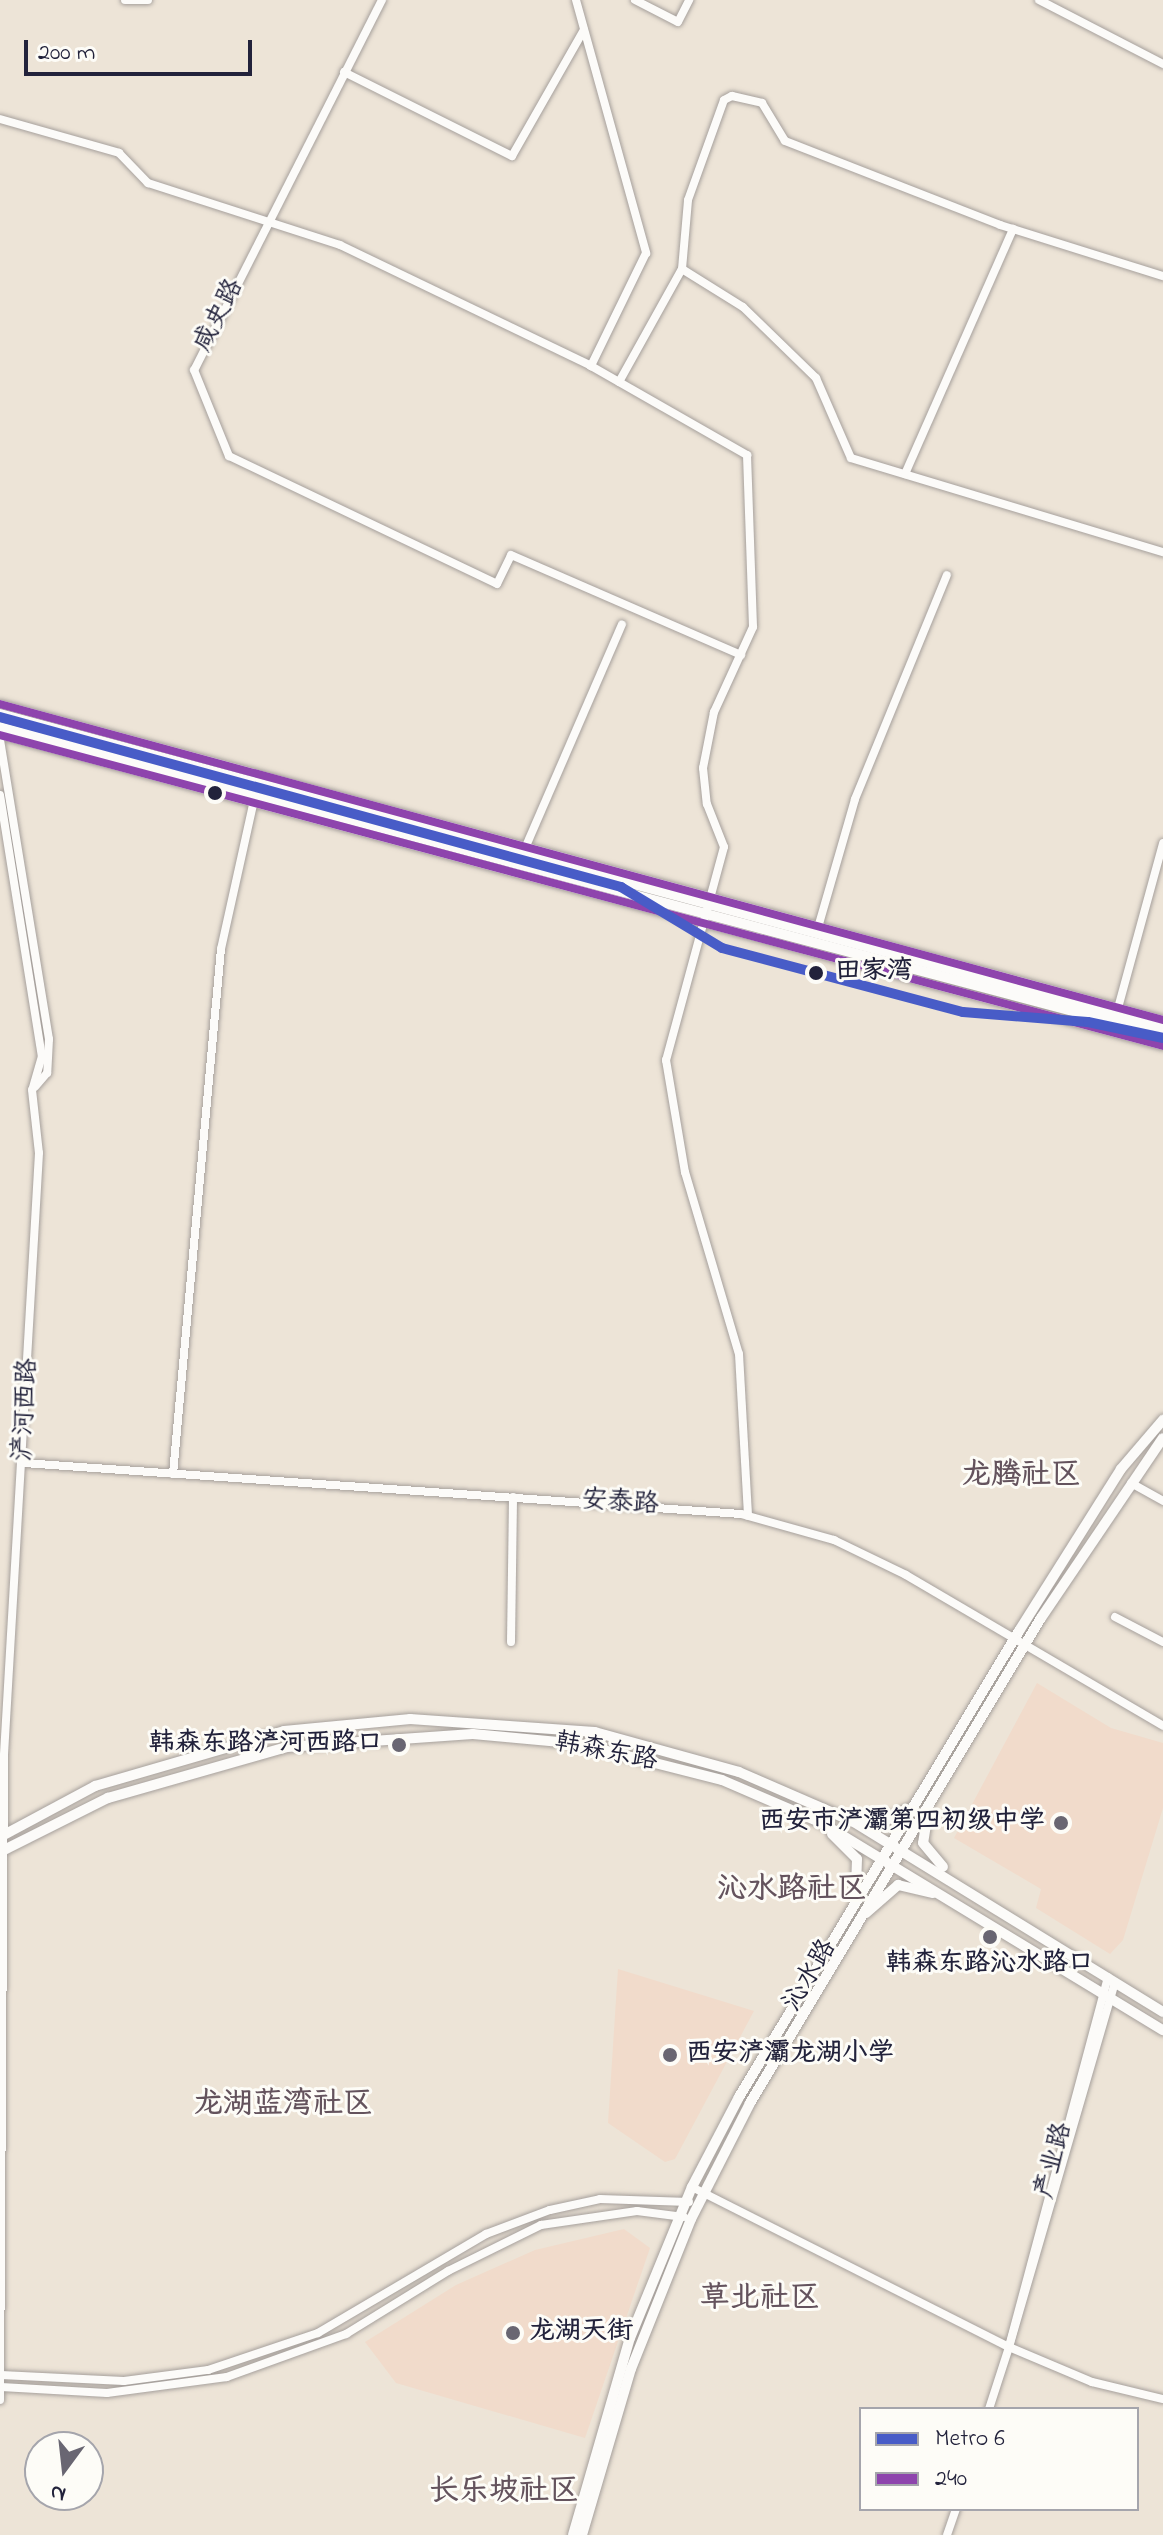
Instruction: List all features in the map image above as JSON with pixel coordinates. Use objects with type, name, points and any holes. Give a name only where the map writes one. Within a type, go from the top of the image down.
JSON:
[{"type":"main road","points":[[0,714],[524,851],[707,909],[817,929],[1163,1026]]},
{"type":"main road","points":[[0,727],[255,797],[707,909],[1163,1035]]},
{"type":"main road","name":"沁水路","points":[[582,2535],[622,2395],[692,2203],[692,2187],[845,1919],[934,1796],[1019,1642],[1121,1469],[1163,1420]]},
{"type":"main road","name":"沁水路","points":[[896,1845],[926,1785],[1019,1642],[1163,1438]]},
{"type":"main road","name":"韩森东路","points":[[1,1836],[95,1786],[219,1745],[410,1719],[544,1725],[644,1742],[825,1808],[966,1886],[1163,2012]]},
{"type":"main road","name":"韩森东路","points":[[1,1851],[108,1798],[213,1763],[287,1747],[427,1735],[617,1751],[734,1785],[811,1818],[887,1858],[1163,2030]]},
{"type":"main road","points":[[825,1808],[883,1822],[903,1813],[926,1785]]},
{"type":"main road","points":[[934,1796],[923,1843],[966,1886]]},
{"type":"main road","points":[[811,1818],[852,1850],[860,1868],[845,1919]]},
{"type":"main road","name":"沁水路","points":[[692,2203],[703,2192],[849,1933],[887,1858]]},
{"type":"main road","points":[[849,1933],[898,1885],[949,1899]]},
{"type":"main road","name":"沁水路","points":[[573,2535],[630,2338],[686,2218]]},
{"type":"street","points":[[125,0],[148,0]]},
{"type":"street","name":"咸史路","points":[[382,0],[194,370],[229,456],[497,584],[511,555],[741,655]]},
{"type":"street","points":[[576,0],[646,253],[591,366]]},
{"type":"street","points":[[635,0],[678,22],[689,0]]},
{"type":"street","points":[[1039,0],[1163,64]]},
{"type":"street","points":[[344,72],[512,156],[584,30]]},
{"type":"street","points":[[619,382],[682,269],[688,200],[724,100],[732,96],[762,103],[785,141],[1013,229],[1163,276]]},
{"type":"street","points":[[0,119],[119,153],[148,183],[340,245],[591,366],[747,455],[745,543],[755,608],[741,655],[706,739],[703,787],[724,847],[666,1060],[685,1172],[739,1354],[748,1516]]},
{"type":"street","points":[[905,474],[1013,229]]},
{"type":"street","points":[[682,269],[743,307],[816,378],[851,458],[1163,552]]},
{"type":"street","points":[[947,575],[855,799],[817,929],[1163,1020]]},
{"type":"street","points":[[0,704],[524,851],[622,624]]},
{"type":"street","points":[[32,1090],[47,1073],[49,1039],[0,738],[255,797],[221,949],[173,1474]]},
{"type":"street","name":"浐河西路","points":[[0,795],[42,1056],[32,1090],[39,1153],[1,1836],[0,2400]]},
{"type":"street","points":[[1118,1008],[1163,843]]},
{"type":"street","points":[[707,909],[1163,1046]]},
{"type":"street","name":"安泰路","points":[[24,1463],[748,1516],[834,1540],[1163,1726]]},
{"type":"street","points":[[1131,1483],[1163,1501]]},
{"type":"street","points":[[511,1642],[513,1497]]},
{"type":"street","points":[[1115,1617],[1163,1642]]},
{"type":"street","name":"产业路","points":[[990,2407],[1009,2347],[1104,1993],[1111,1979]]},
{"type":"street","points":[[692,2187],[1009,2347],[1092,2382],[1163,2399]]},
{"type":"street","points":[[1,2375],[124,2381],[220,2367],[318,2333],[486,2234],[525,2219],[600,2199],[692,2203]]},
{"type":"street","points":[[1,2387],[107,2393],[227,2377],[346,2334],[531,2229],[598,2213],[686,2218]]},
{"type":"street","points":[[947,2535],[955,2511]]},
{"type":"shaded area","name":"西安市浐灞第四初级中学","points":[[1037,1683],[1111,1728],[1163,1743],[1163,1808],[1123,1940],[1110,1954],[1036,1908],[1041,1889],[954,1838]]},
{"type":"shaded area","name":"西安浐灞龙湖小学","points":[[618,1969],[754,2011],[675,2159],[665,2162],[608,2123]]},
{"type":"shaded area","points":[[624,2229],[650,2248],[585,2438],[396,2383],[365,2342],[456,2285],[535,2250]]},
{"type":"metro line","name":"6","points":[[0,717],[621,887],[722,948],[963,1012],[1088,1022],[1163,1038]]},
{"type":"transit line","name":"240","points":[[0,704],[1163,1020]]},
{"type":"transit line","name":"240","points":[[0,735],[1163,1046]]},
{"type":"place","name":"田家湾","points":[[816,973]]},
{"type":"place","name":"韩森东路浐河西路口","points":[[399,1745]]},
{"type":"place","name":"西安市浐灞第四初级中学","points":[[1061,1823]]},
{"type":"place","name":"韩森东路沁水路口","points":[[990,1937]]},
{"type":"place","name":"西安浐灞龙湖小学","points":[[670,2055]]},
{"type":"place","name":"龙湖天街","points":[[513,2333]]},
{"type":"district","name":"龙腾社区","points":[[1021,1476]]},
{"type":"district","name":"沁水路社区","points":[[792,1890]]},
{"type":"district","name":"龙湖蓝湾社区","points":[[283,2105]]},
{"type":"district","name":"草北社区","points":[[760,2299]]},
{"type":"district","name":"长乐坡社区","points":[[504,2492]]}]
